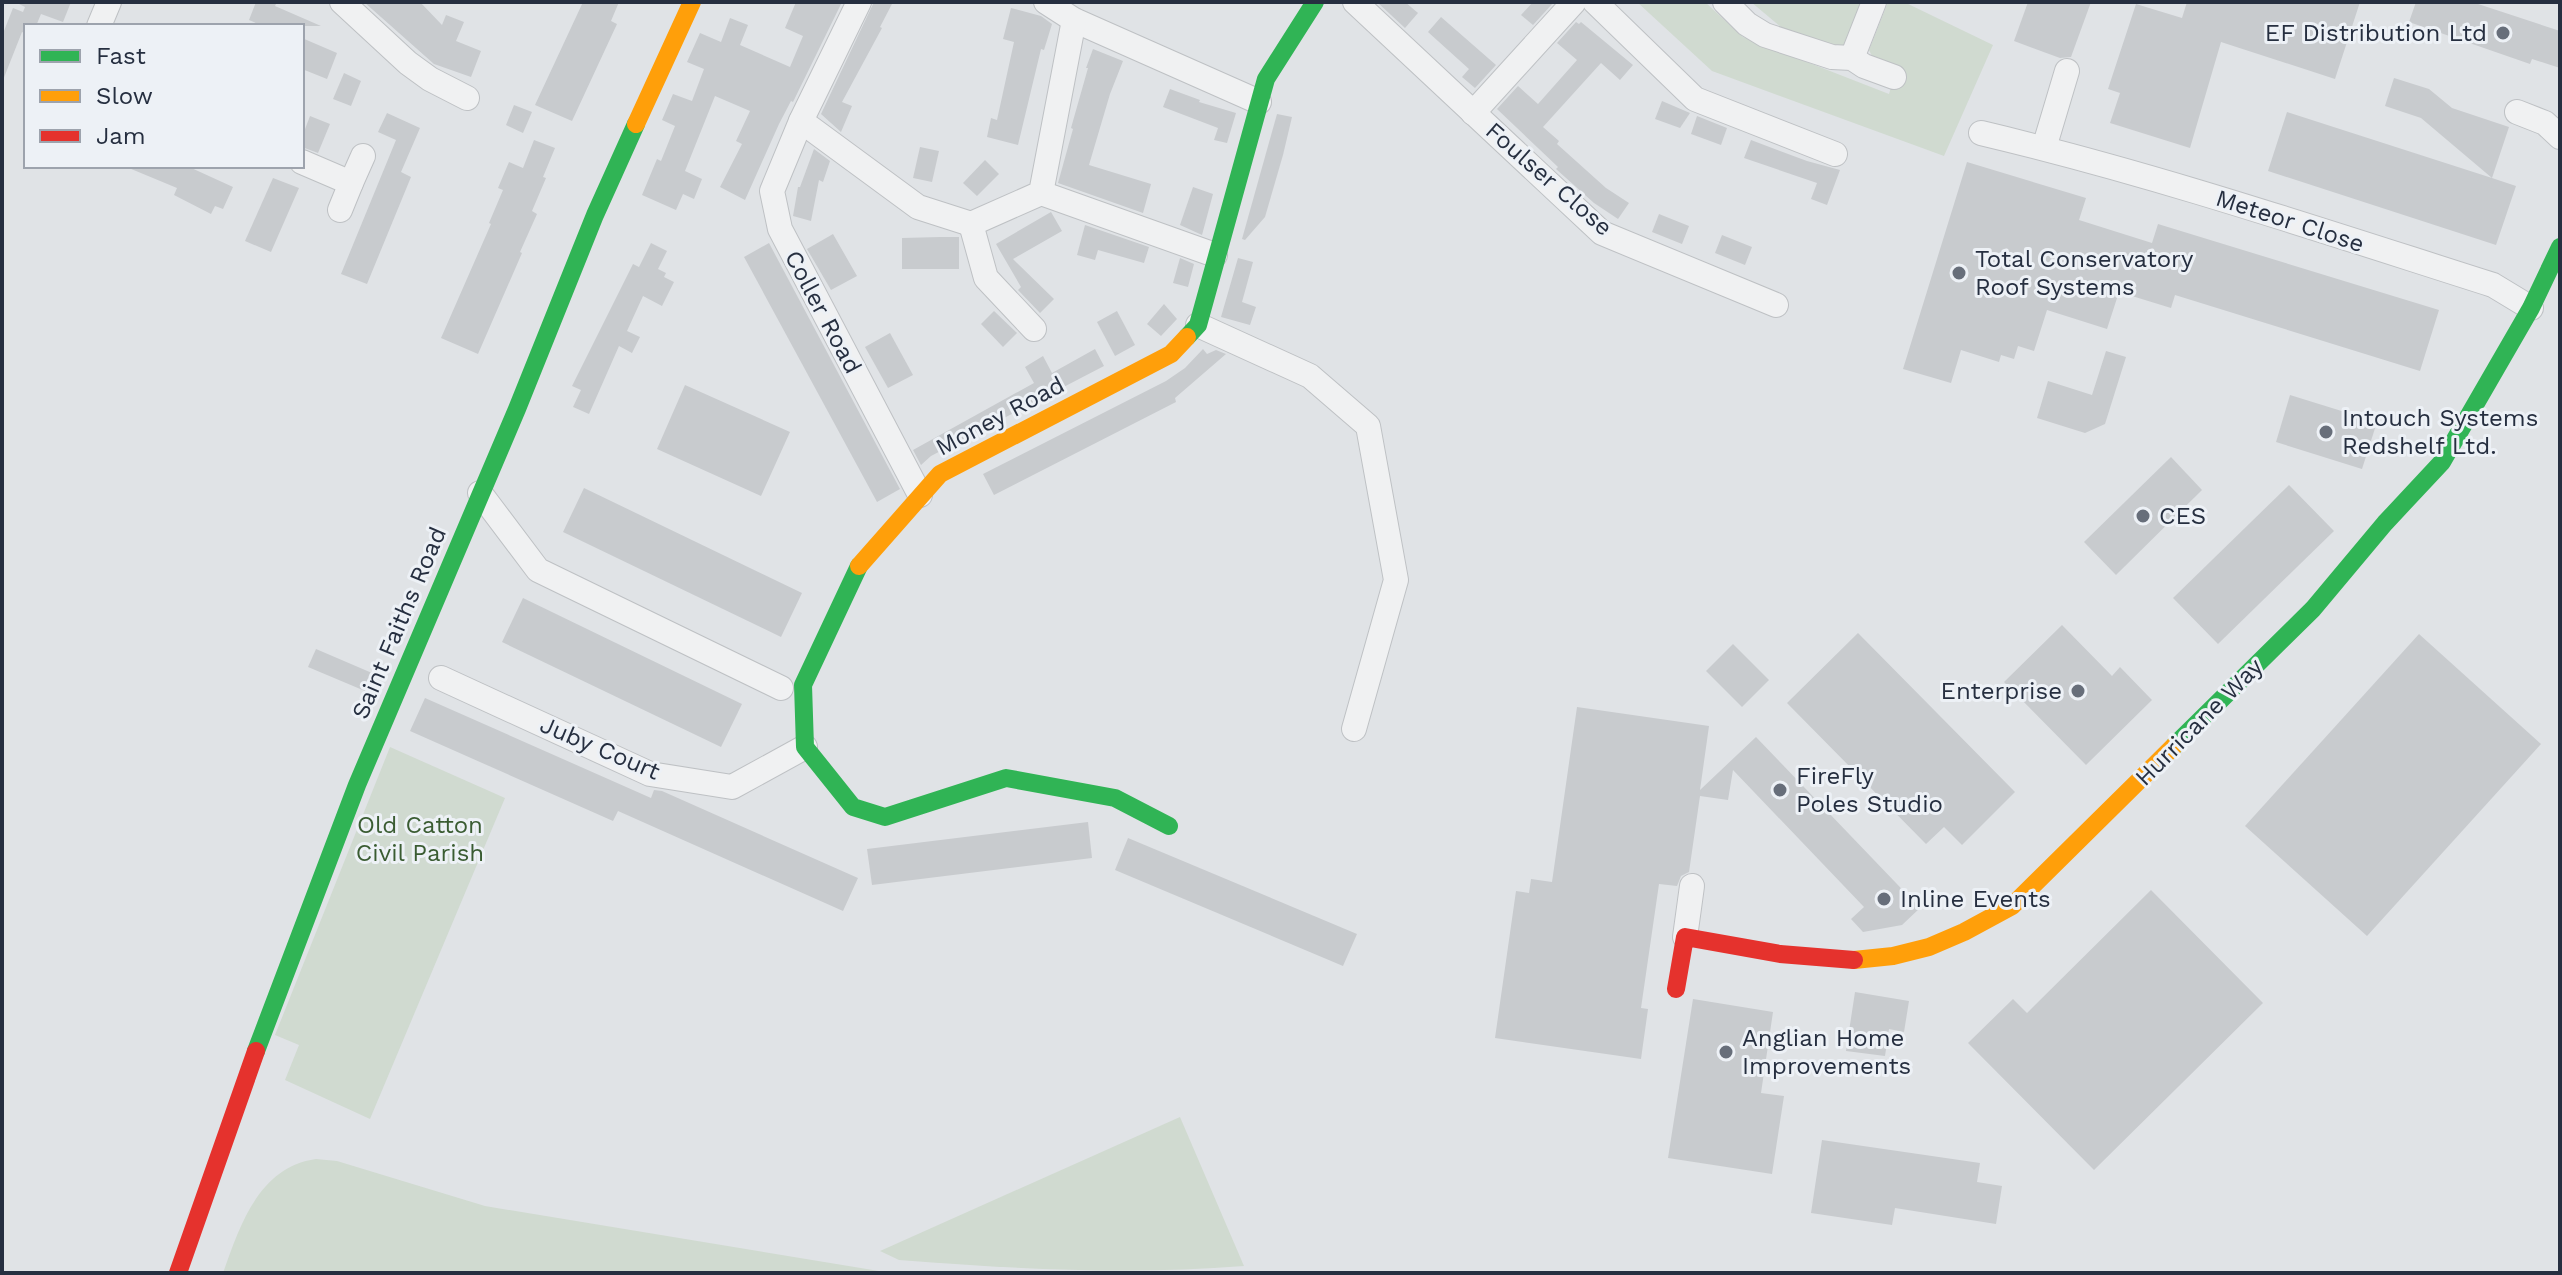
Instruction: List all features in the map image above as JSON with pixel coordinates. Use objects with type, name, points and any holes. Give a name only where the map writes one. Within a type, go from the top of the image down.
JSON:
[{"type":"street","points":[[100,24],[109,2]]},
{"type":"street","points":[[342,2],[408,63],[430,79],[467,98]]},
{"type":"street","name":"Saint Faiths Road","points":[[178,1273],[234,1108],[357,785],[595,215],[692,2]]},
{"type":"street","name":"Coller Road","points":[[859,2],[801,121],[772,191],[780,229],[920,495]]},
{"type":"street","points":[[1046,2],[1074,20],[1259,102]]},
{"type":"street","name":"Foulser Close","points":[[1355,2],[1602,233],[1776,305]]},
{"type":"street","points":[[1473,113],[1574,2]]},
{"type":"street","points":[[1595,2],[1695,99],[1835,154]]},
{"type":"street","points":[[1725,2],[1747,24],[1765,35],[1832,57],[1852,58],[1894,77]]},
{"type":"street","points":[[1852,58],[1874,2]]},
{"type":"street","name":"Money Road","points":[[805,747],[803,685],[862,560],[920,495],[940,474],[1171,354],[1198,325],[1266,79],[1305,6]]},
{"type":"street","points":[[1041,193],[1074,20]]},
{"type":"street","points":[[2044,148],[2067,71]]},
{"type":"street","points":[[2517,112],[2545,123],[2560,137]]},
{"type":"street","points":[[801,121],[918,207],[971,224],[1041,193],[1215,255]]},
{"type":"street","name":"Meteor Close","points":[[1981,133],[2234,202],[2493,285],[2531,308]]},
{"type":"street","points":[[340,210],[363,156]]},
{"type":"street","points":[[304,163],[351,183]]},
{"type":"street","points":[[971,224],[986,278],[1034,329]]},
{"type":"street","name":"Hurricane Way","points":[[1685,937],[1820,957],[1875,959],[1909,951],[1980,926],[2012,906],[2313,609],[2385,523],[2442,462],[2531,308],[2560,247]]},
{"type":"street","points":[[1198,325],[1310,376],[1368,426],[1396,580],[1354,729]]},
{"type":"street","points":[[480,493],[538,570],[781,688]]},
{"type":"street","name":"Juby Court","points":[[441,678],[650,774],[732,787],[805,747]]},
{"type":"street","points":[[805,747],[853,807],[885,817],[1006,778],[1115,798],[1169,826]]},
{"type":"street","points":[[1676,989],[1692,886]]},
{"type":"green space","points":[[1637,2],[1705,2],[1743,37],[1889,94],[1894,77],[1877,66],[1869,50],[1888,2],[1904,2],[1993,45],[1944,156],[1712,71]]},
{"type":"green space","points":[[1751,2],[1870,2],[1855,46],[1800,43]]},
{"type":"green space","name":"Old Catton Civil Parish","points":[[390,747],[505,798],[370,1119],[285,1080],[299,1045],[275,1035]]},
{"type":"green space","points":[[1180,1117],[1244,1266],[1158,1270],[1029,1268],[899,1260],[880,1251]]},
{"type":"green space","points":[[316,1159],[337,1161],[485,1206],[891,1273],[223,1273],[245,1218],[266,1186],[296,1164]]},
{"type":"building","points":[[15,2],[71,2],[63,22],[41,14],[37,24],[24,24],[24,33],[3,80],[2,36],[13,8],[23,12],[25,7]]},
{"type":"building","points":[[256,2],[277,2],[275,6],[321,26],[258,24],[249,20]]},
{"type":"building","points":[[364,2],[420,2],[442,25],[446,15],[464,22],[456,41],[481,51],[471,77],[434,64]]},
{"type":"building","points":[[583,2],[619,2],[611,21],[617,24],[572,121],[535,105]]},
{"type":"building","points":[[796,2],[842,2],[779,124],[745,200],[720,187],[742,144],[736,141],[750,111],[715,96],[685,171],[702,179],[694,199],[683,194],[676,210],[642,195],[657,159],[661,161],[675,126],[662,120],[673,94],[692,101],[704,69],[687,62],[700,33],[721,42],[730,18],[748,25],[740,45],[790,67],[803,36],[785,28]]},
{"type":"building","points":[[874,2],[893,2],[842,102],[852,106],[841,132],[821,114]]},
{"type":"building","points":[[1377,2],[1405,2],[1418,13],[1405,28]]},
{"type":"building","points":[[1533,2],[1554,2],[1533,25],[1521,15]]},
{"type":"building","points":[[2028,2],[2091,2],[2071,57],[2060,58],[2014,41]]},
{"type":"building","points":[[2187,2],[2360,2],[2335,79],[2221,42],[2190,148],[2110,123],[2120,93],[2108,89],[2136,4],[2182,18]]},
{"type":"building","points":[[2416,2],[2472,2],[2560,31],[2560,68],[2532,59],[2530,64],[2409,22]]},
{"type":"building","points":[[1011,8],[1041,16],[1052,24],[1044,50],[1041,49],[1018,145],[987,137],[991,118],[997,120],[1014,42],[1003,39]]},
{"type":"building","points":[[1441,17],[1496,65],[1475,88],[1462,77],[1469,69],[1428,32]]},
{"type":"building","points":[[1576,22],[1581,22],[1633,65],[1620,80],[1601,63],[1543,127],[1559,141],[1557,144],[1606,188],[1629,203],[1618,219],[1594,203],[1556,169],[1558,167],[1497,109],[1518,86],[1538,104],[1577,60],[1557,43]]},
{"type":"building","points":[[304,39],[337,53],[327,79],[304,70]]},
{"type":"building","points":[[1093,49],[1123,61],[1089,165],[1151,184],[1143,213],[1058,183]]},
{"type":"building","points":[[344,73],[361,81],[351,106],[333,99]]},
{"type":"building","points":[[2394,78],[2429,89],[2452,108],[2509,127],[2492,178],[2421,118],[2385,106]]},
{"type":"building","points":[[1170,89],[1236,113],[1227,143],[1214,140],[1218,128],[1163,107]]},
{"type":"building","points":[[1662,101],[1690,113],[1680,128],[1655,119]]},
{"type":"building","points":[[514,105],[532,112],[523,133],[506,125]]},
{"type":"building","points":[[2287,112],[2516,186],[2496,245],[2268,171]]},
{"type":"building","points":[[387,113],[420,128],[401,172],[411,177],[367,284],[341,274],[396,140],[378,132]]},
{"type":"building","points":[[1277,114],[1292,117],[1283,155],[1265,217],[1245,240],[1242,239]]},
{"type":"building","points":[[310,116],[330,124],[318,153],[304,148],[304,132]]},
{"type":"building","points":[[1697,116],[1727,128],[1721,145],[1691,134]]},
{"type":"building","points":[[534,140],[555,148],[532,211],[537,214],[478,354],[441,338],[491,224],[503,190],[498,188],[509,162],[523,168]]},
{"type":"building","points":[[1751,140],[1840,170],[1827,205],[1811,199],[1817,183],[1744,158]]},
{"type":"building","points":[[920,147],[939,151],[932,182],[913,178]]},
{"type":"building","points":[[814,149],[830,161],[823,182],[819,180],[811,221],[793,216],[798,187]]},
{"type":"building","points":[[985,160],[999,174],[977,196],[963,183]]},
{"type":"building","points":[[1967,162],[2086,198],[2079,220],[2152,243],[2158,224],[2439,310],[2420,371],[2175,295],[2171,308],[2119,292],[2107,329],[2047,310],[2034,351],[2018,346],[2014,359],[2001,355],[1999,362],[1961,350],[1951,383],[1903,369]]},
{"type":"building","points":[[129,168],[191,168],[233,187],[223,209],[215,206],[211,214],[174,195],[177,188]]},
{"type":"building","points":[[273,178],[299,188],[271,252],[245,241]]},
{"type":"building","points":[[1193,187],[1213,194],[1202,235],[1180,225]]},
{"type":"building","points":[[1051,212],[1062,231],[1013,259],[1054,299],[1040,313],[1018,290],[1021,287],[996,244]]},
{"type":"building","points":[[1659,214],[1689,226],[1682,244],[1652,232]]},
{"type":"building","points":[[1085,225],[1149,247],[1144,263],[1098,250],[1095,260],[1077,255]]},
{"type":"building","points":[[833,234],[857,276],[831,290],[807,249]]},
{"type":"building","points":[[1722,235],[1752,247],[1745,265],[1715,253]]},
{"type":"building","points":[[959,237],[959,269],[902,269],[902,238]]},
{"type":"building","points":[[651,243],[667,251],[658,269],[666,273],[664,277],[674,282],[662,306],[643,296],[627,331],[640,337],[632,353],[619,346],[589,414],[573,407],[581,390],[572,386],[633,264],[639,267]]},
{"type":"building","points":[[769,243],[900,489],[877,502],[744,257]]},
{"type":"building","points":[[1180,258],[1194,264],[1188,287],[1173,283]]},
{"type":"building","points":[[1238,258],[1253,262],[1242,302],[1256,307],[1250,325],[1221,317]]},
{"type":"building","points":[[1164,304],[1177,319],[1161,336],[1147,324]]},
{"type":"building","points":[[994,311],[1017,333],[1003,347],[981,324]]},
{"type":"building","points":[[1117,311],[1135,345],[1115,356],[1097,322]]},
{"type":"building","points":[[890,333],[913,375],[888,388],[865,347]]},
{"type":"building","points":[[1095,349],[1104,366],[931,456],[921,465],[913,450],[1034,383],[1025,367],[1043,356],[1052,373]]},
{"type":"building","points":[[1203,349],[1207,354],[1216,350],[1226,354],[1175,398],[1176,402],[994,495],[983,474],[1166,381],[1185,368]]},
{"type":"building","points":[[2106,351],[2126,357],[2105,424],[2085,433],[2037,418],[2048,381],[2092,395]]},
{"type":"building","points":[[685,385],[790,432],[761,496],[657,449]]},
{"type":"building","name":"Intouch Systems Redshelf Ltd.","points":[[2290,395],[2377,422],[2362,469],[2276,442]]},
{"type":"building","name":"CES","points":[[2171,457],[2202,490],[2116,575],[2084,542]]},
{"type":"building","points":[[2289,485],[2334,531],[2218,644],[2173,598]]},
{"type":"building","points":[[584,488],[802,593],[781,637],[563,532]]},
{"type":"building","points":[[523,598],[742,704],[721,747],[502,642]]},
{"type":"building","name":"Enterprise","points":[[2062,625],[2112,676],[2120,667],[2152,700],[2086,765],[2004,682]]},
{"type":"building","points":[[1858,633],[2015,792],[1962,845],[1944,827],[1926,844],[1787,703]]},
{"type":"building","points":[[2419,634],[2541,744],[2367,936],[2245,826]]},
{"type":"building","points":[[1733,644],[1769,680],[1742,707],[1706,671]]},
{"type":"building","points":[[316,649],[372,673],[365,691],[308,667]]},
{"type":"building","points":[[425,698],[651,798],[654,790],[662,791],[858,878],[843,911],[618,811],[613,821],[410,731]]},
{"type":"building","points":[[1577,707],[1709,726],[1700,790],[1756,737],[1920,908],[1902,925],[1863,932],[1851,919],[1864,907],[1733,770],[1728,800],[1700,796],[1689,872],[1681,876],[1677,886],[1659,884],[1641,1008],[1648,1009],[1641,1059],[1495,1038],[1516,891],[1529,893],[1531,879],[1552,882]]},
{"type":"building","points":[[1088,822],[1092,858],[872,885],[867,849]]},
{"type":"building","points":[[1128,838],[1357,934],[1343,966],[1115,870]]},
{"type":"building","points":[[2151,890],[2263,1003],[2094,1170],[1968,1043],[2013,999],[2027,1013]]},
{"type":"building","points":[[1855,992],[1909,1001],[1904,1032],[1889,1029],[1885,1056],[1846,1051]]},
{"type":"building","name":"Anglian Home Improvements","points":[[1693,999],[1773,1012],[1761,1093],[1784,1096],[1772,1174],[1668,1158]]},
{"type":"building","points":[[1822,1140],[1980,1163],[1977,1182],[2002,1186],[1996,1224],[1895,1208],[1892,1225],[1811,1213]]},
{"type":"traffic: fast","points":[[1187,337],[1198,325],[1266,79],[1315,2]]},
{"type":"traffic: fast","points":[[256,1051],[357,785],[636,124]]},
{"type":"traffic: fast","points":[[2174,746],[2313,609],[2385,523],[2442,462],[2531,308],[2560,247]]},
{"type":"traffic: fast","points":[[859,566],[803,685],[805,747],[853,807],[885,817],[1006,778],[1115,798],[1169,826]]},
{"type":"traffic: slow","points":[[636,124],[692,2]]},
{"type":"traffic: slow","points":[[859,566],[940,474],[1171,354],[1187,337]]},
{"type":"traffic: slow","points":[[1854,960],[1893,956],[1929,947],[2012,906],[2174,746]]},
{"type":"traffic: jam","points":[[1676,989],[1685,937],[1780,954],[1854,960]]},
{"type":"traffic: jam","points":[[178,1273],[256,1051]]},
{"type":"place","name":"EF Distribution Ltd","points":[[2503,33]]},
{"type":"place","name":"Total Conservatory Roof Systems","points":[[1959,273]]},
{"type":"place","name":"Intouch Systems Redshelf Ltd.","points":[[2326,432]]},
{"type":"place","name":"CES","points":[[2143,516]]},
{"type":"place","name":"Enterprise","points":[[2078,691]]},
{"type":"place","name":"FireFly Poles Studio","points":[[1780,790]]},
{"type":"place","name":"Inline Events","points":[[1884,899]]},
{"type":"place","name":"Anglian Home Improvements","points":[[1726,1052]]}]
